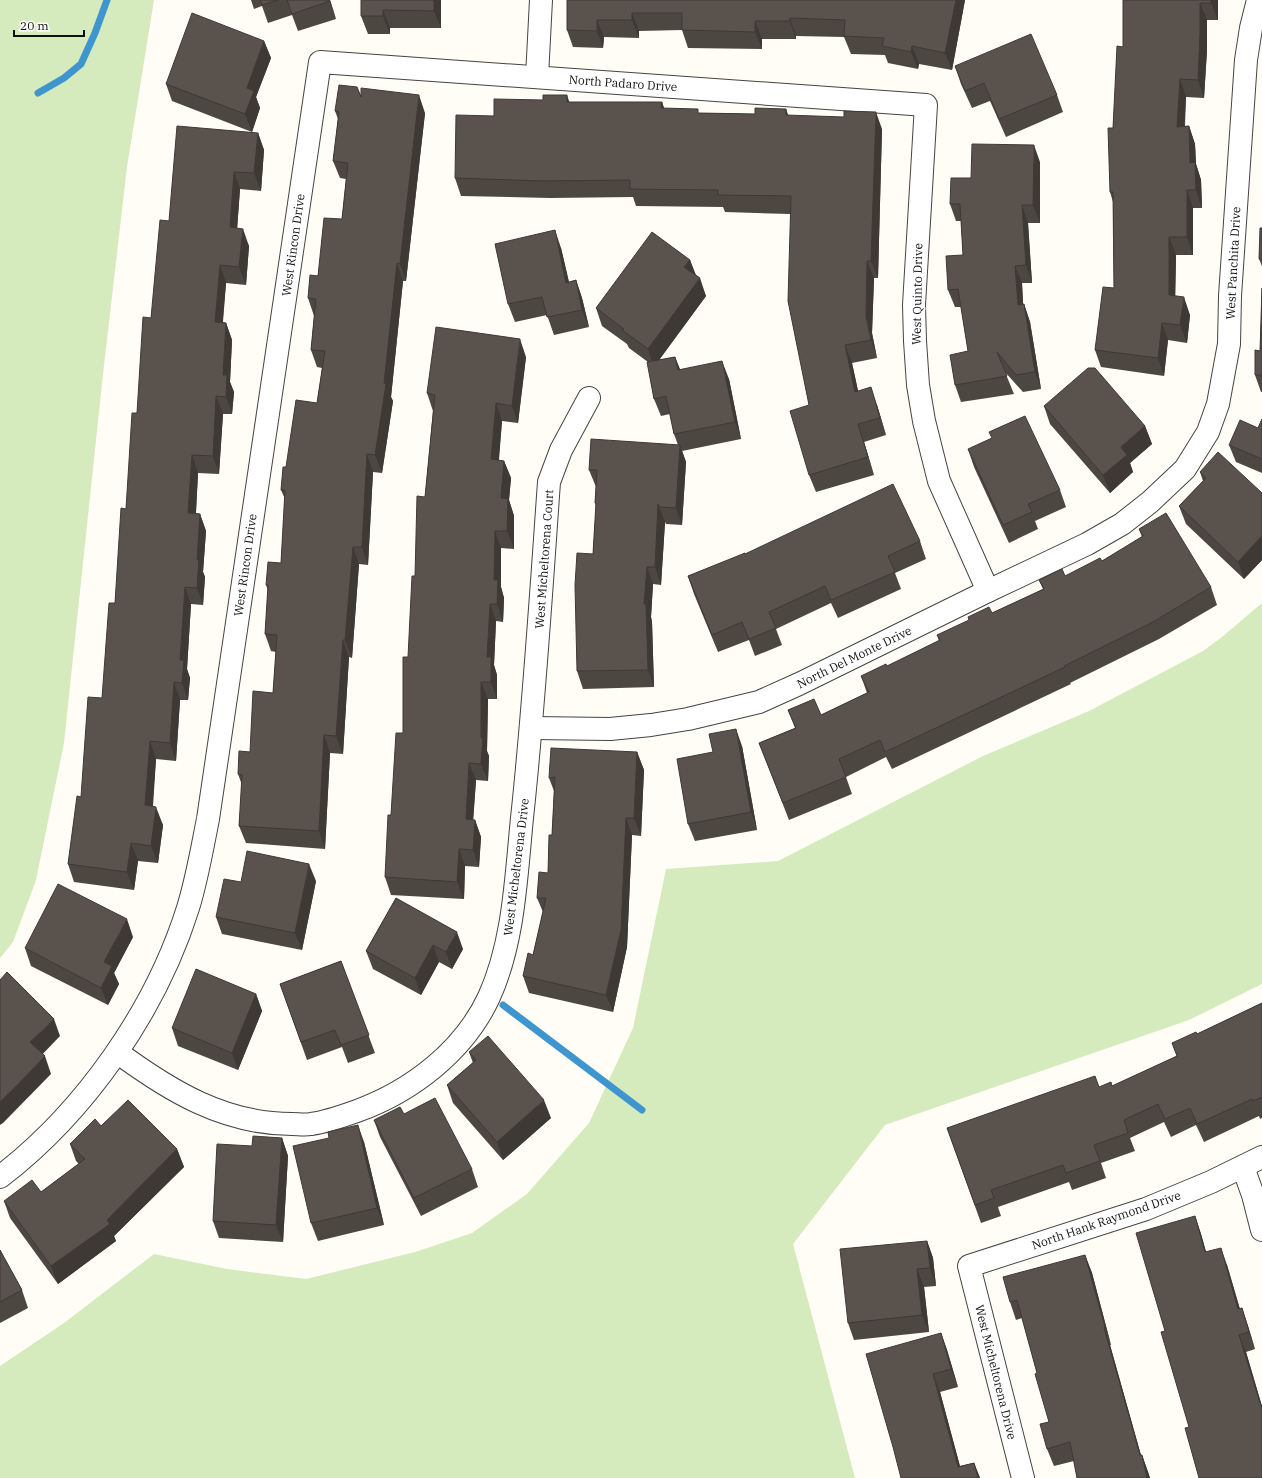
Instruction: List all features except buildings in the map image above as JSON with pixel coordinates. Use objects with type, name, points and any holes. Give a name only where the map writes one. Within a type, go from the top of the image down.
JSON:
[{"type":"street","points":[[537,77],[541,0]]},
{"type":"street","name":"West Panchita Drive","points":[[1150,502],[1185,469],[1208,432],[1218,404],[1229,344],[1230,296],[1246,60],[1251,28],[1258,0]]},
{"type":"street","name":"North Padaro Drive","points":[[320,62],[926,105]]},
{"type":"street","name":"West Rincon Drive","points":[[0,1178],[23,1160],[49,1135],[98,1078],[117,1052],[145,1007],[167,963],[188,907],[199,863],[210,803],[320,62]]},
{"type":"street","name":"West Quinto Drive","points":[[926,105],[914,305],[918,385],[924,421],[939,481],[988,591]]},
{"type":"street","name":"West Micheltorena Court","points":[[532,728],[549,482],[560,450],[589,398]]},
{"type":"street","name":"North Del Monte Drive","points":[[532,728],[610,729],[651,725],[688,719],[759,702],[1086,544],[1122,524],[1150,502]]},
{"type":"street","name":"West Micheltorena Drive","points":[[117,1052],[154,1079],[189,1099],[246,1119],[276,1124],[311,1124],[341,1116],[373,1105],[400,1092],[428,1072],[450,1052],[470,1029],[489,998],[501,964],[511,923],[532,728]]},
{"type":"street","name":"North Hank Raymond Drive","points":[[969,1266],[1146,1209],[1211,1182],[1262,1157]]},
{"type":"street","points":[[1243,1167],[1253,1195],[1262,1230]]},
{"type":"street","name":"West Micheltorena Drive","points":[[969,1266],[1023,1478]]},
{"type":"green space","points":[[0,0],[154,0],[127,167],[103,374],[64,743],[36,880],[13,942],[0,958]]},
{"type":"green space","points":[[1262,603],[1262,984],[1189,1020],[885,1125],[793,1244],[855,1478],[0,1478],[0,1366],[64,1323],[154,1254],[227,1269],[306,1279],[415,1252],[472,1233],[527,1194],[589,1123],[633,1028],[666,869],[778,861],[983,756],[1089,711],[1203,651]]},
{"type":"waterway","points":[[38,93],[64,78],[81,64],[95,33],[107,0]]},
{"type":"waterway","points":[[503,1005],[642,1110]]}]
